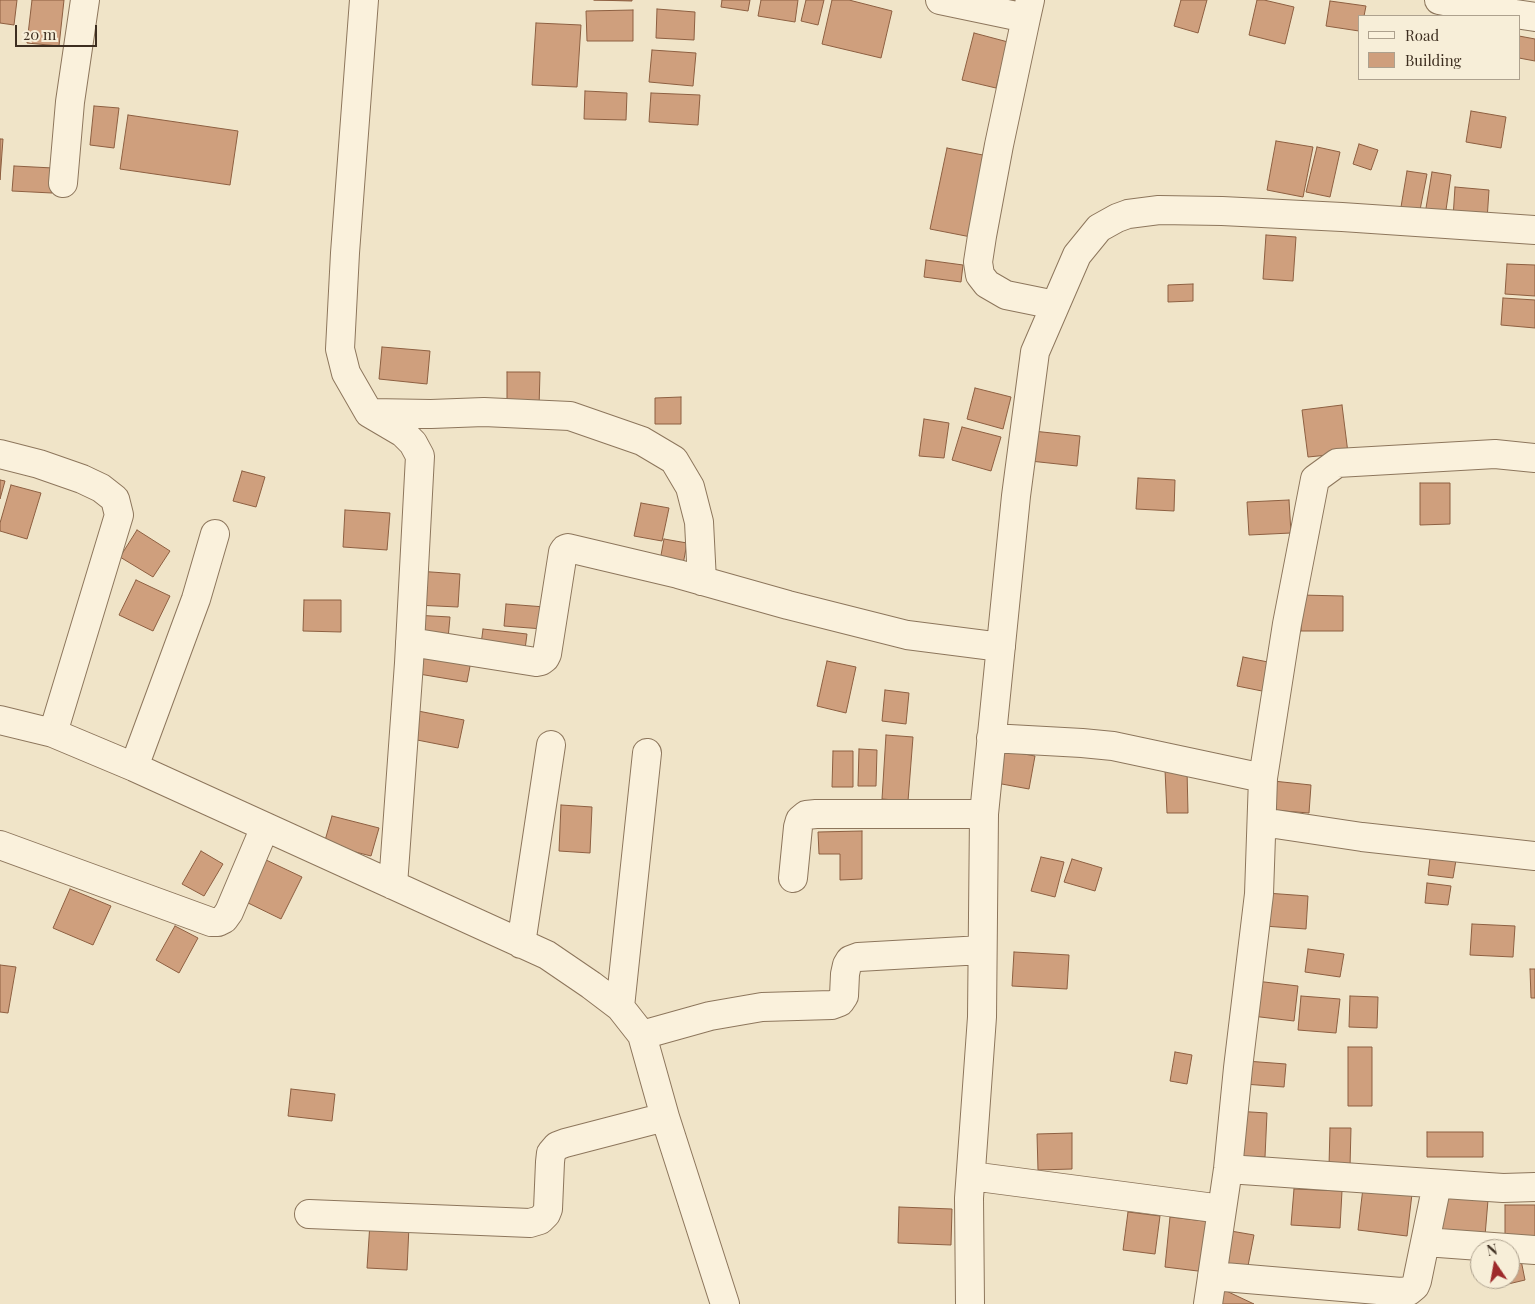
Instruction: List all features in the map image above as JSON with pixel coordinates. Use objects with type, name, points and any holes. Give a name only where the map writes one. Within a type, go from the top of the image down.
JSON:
[{"type":"street","points":[[63,183],[70,102],[85,0]]},
{"type":"street","points":[[364,0],[345,254],[340,349],[346,373],[370,413],[403,433],[413,443],[420,456],[410,642],[393,885]]},
{"type":"street","points":[[940,0],[1028,9],[999,144],[978,262],[980,275],[987,284],[1006,295],[1055,305]]},
{"type":"street","points":[[1439,0],[1535,17]]},
{"type":"street","points":[[970,1304],[970,1198],[982,1017],[984,814],[991,738],[1016,496],[1035,352],[1077,255],[1099,228],[1117,218],[1128,214],[1159,210],[1222,211],[1535,230]]},
{"type":"street","points":[[370,413],[431,414],[484,412],[570,416],[642,441],[674,460],[690,487],[699,522],[702,581]]},
{"type":"street","points":[[0,454],[39,464],[82,479],[101,488],[115,499],[119,515],[53,733]]},
{"type":"street","points":[[1208,1304],[1228,1169],[1258,894],[1264,778],[1287,624],[1316,479],[1337,463],[1495,454],[1535,458]]},
{"type":"street","points":[[134,767],[196,599],[215,534]]},
{"type":"street","points":[[410,642],[536,662],[541,661],[547,654],[563,552],[568,548],[907,635],[1001,646]]},
{"type":"street","points":[[0,720],[53,733],[134,767],[547,955],[620,1007],[642,1035],[665,1117],[725,1304]]},
{"type":"street","points":[[991,738],[1113,746],[1264,778]]},
{"type":"street","points":[[521,944],[551,745]]},
{"type":"street","points":[[620,1007],[647,753]]},
{"type":"street","points":[[793,878],[798,827],[800,820],[806,815],[984,814]]},
{"type":"street","points":[[1262,822],[1362,837],[1535,856]]},
{"type":"street","points":[[0,845],[211,922],[218,922],[224,919],[229,912],[265,827]]},
{"type":"street","points":[[642,1035],[710,1016],[762,1007],[832,1005],[840,1002],[844,996],[847,966],[850,960],[858,956],[982,950]]},
{"type":"street","points":[[309,1214],[530,1223],[540,1220],[546,1214],[548,1208],[551,1153],[557,1146],[665,1117]]},
{"type":"street","points":[[1228,1169],[1503,1188],[1535,1186]]},
{"type":"street","points":[[971,1176],[1222,1209]]},
{"type":"street","points":[[1212,1276],[1401,1292],[1409,1290],[1418,1281],[1437,1184]]},
{"type":"street","points":[[1425,1242],[1535,1250]]},
{"type":"building","points":[[0,0],[17,0],[14,25],[0,23]]},
{"type":"building","points":[[32,0],[64,0],[59,46],[27,43]]},
{"type":"building","points":[[594,0],[632,0],[632,1]]},
{"type":"building","points":[[722,0],[750,0],[748,11],[721,7]]},
{"type":"building","points":[[761,0],[798,0],[795,22],[758,16]]},
{"type":"building","points":[[806,0],[824,0],[818,25],[801,21]]},
{"type":"building","points":[[832,0],[849,0],[892,11],[881,58],[822,44]]},
{"type":"building","points":[[1181,0],[1207,0],[1198,33],[1174,26]]},
{"type":"building","points":[[1257,0],[1294,7],[1285,44],[1249,35]]},
{"type":"building","points":[[1330,1],[1366,6],[1364,15],[1358,15],[1358,31],[1326,26]]},
{"type":"building","points":[[657,9],[695,12],[694,40],[656,38]]},
{"type":"building","points":[[633,10],[633,41],[587,41],[586,11]]},
{"type":"building","points":[[536,23],[581,25],[577,87],[532,85]]},
{"type":"building","points":[[974,33],[1008,42],[996,88],[962,80]]},
{"type":"building","points":[[1520,36],[1535,39],[1535,61],[1520,58]]},
{"type":"building","points":[[652,50],[696,53],[693,86],[649,82]]},
{"type":"building","points":[[585,91],[627,93],[626,120],[584,119]]},
{"type":"building","points":[[651,93],[700,95],[698,125],[649,122]]},
{"type":"building","points":[[94,106],[119,108],[114,148],[90,145]]},
{"type":"building","points":[[1471,111],[1506,117],[1501,148],[1466,142]]},
{"type":"building","points":[[128,115],[238,131],[230,185],[120,169]]},
{"type":"building","points":[[0,139],[3,139],[0,180]]},
{"type":"building","points":[[1276,141],[1313,147],[1303,197],[1267,190]]},
{"type":"building","points":[[1359,144],[1378,150],[1371,170],[1353,164]]},
{"type":"building","points":[[1317,147],[1340,152],[1330,197],[1306,192]]},
{"type":"building","points":[[947,148],[988,156],[971,237],[930,229]]},
{"type":"building","points":[[14,166],[53,168],[52,193],[12,191]]},
{"type":"building","points":[[1407,171],[1427,174],[1420,210],[1401,207]]},
{"type":"building","points":[[1432,172],[1451,175],[1445,217],[1425,214]]},
{"type":"building","points":[[1455,187],[1489,190],[1487,220],[1453,218]]},
{"type":"building","points":[[1266,235],[1296,237],[1293,281],[1263,279]]},
{"type":"building","points":[[926,260],[963,265],[961,282],[924,277]]},
{"type":"building","points":[[1507,264],[1535,265],[1535,296],[1505,294]]},
{"type":"building","points":[[1193,284],[1193,301],[1168,302],[1168,285]]},
{"type":"building","points":[[1503,298],[1535,300],[1535,328],[1501,325]]},
{"type":"building","points":[[382,347],[430,351],[427,384],[379,379]]},
{"type":"building","points":[[507,372],[540,372],[539,408],[507,408]]},
{"type":"building","points":[[975,388],[1011,397],[1003,429],[967,419]]},
{"type":"building","points":[[681,397],[681,424],[655,424],[655,398]]},
{"type":"building","points":[[1342,405],[1348,453],[1308,457],[1302,410]]},
{"type":"building","points":[[924,419],[949,423],[944,458],[919,456]]},
{"type":"building","points":[[962,427],[1001,437],[991,471],[952,460]]},
{"type":"building","points":[[1033,431],[1080,436],[1077,466],[1030,461]]},
{"type":"building","points":[[242,471],[265,477],[256,507],[233,501]]},
{"type":"building","points":[[1138,478],[1175,480],[1174,511],[1136,509]]},
{"type":"building","points":[[0,480],[5,481],[0,499]]},
{"type":"building","points":[[1420,483],[1450,483],[1450,524],[1420,525]]},
{"type":"building","points":[[11,485],[41,493],[27,539],[0,531],[0,523]]},
{"type":"building","points":[[1289,500],[1291,533],[1249,535],[1247,502]]},
{"type":"building","points":[[641,503],[669,508],[662,541],[634,536]]},
{"type":"building","points":[[345,510],[390,513],[387,550],[343,547]]},
{"type":"building","points":[[137,530],[170,551],[153,577],[120,557]]},
{"type":"building","points":[[664,539],[687,543],[682,570],[659,566]]},
{"type":"building","points":[[417,571],[460,574],[458,607],[415,605]]},
{"type":"building","points":[[136,580],[170,596],[153,631],[119,615]]},
{"type":"building","points":[[1301,595],[1343,596],[1343,631],[1301,631]]},
{"type":"building","points":[[304,600],[341,600],[341,632],[303,631]]},
{"type":"building","points":[[506,604],[545,607],[543,629],[504,626]]},
{"type":"building","points":[[414,615],[450,617],[448,639],[412,637]]},
{"type":"building","points":[[483,629],[527,634],[524,657],[480,652]]},
{"type":"building","points":[[416,652],[471,661],[467,682],[413,673]]},
{"type":"building","points":[[1243,657],[1273,663],[1267,692],[1237,686]]},
{"type":"building","points":[[827,661],[856,667],[846,713],[817,706]]},
{"type":"building","points":[[885,690],[909,693],[906,724],[882,721]]},
{"type":"building","points":[[413,710],[464,720],[458,748],[407,738]]},
{"type":"building","points":[[886,735],[913,737],[908,801],[882,799]]},
{"type":"building","points":[[859,749],[877,750],[876,786],[858,786]]},
{"type":"building","points":[[997,749],[1035,756],[1029,789],[991,782]]},
{"type":"building","points":[[833,751],[853,751],[853,787],[832,787]]},
{"type":"building","points":[[1187,769],[1188,813],[1167,813],[1165,770]]},
{"type":"building","points":[[1273,781],[1311,785],[1309,813],[1271,810]]},
{"type":"building","points":[[561,805],[592,807],[590,853],[559,851]]},
{"type":"building","points":[[332,816],[379,828],[371,856],[324,844]]},
{"type":"building","points":[[862,831],[862,879],[840,880],[840,854],[819,854],[818,832]]},
{"type":"building","points":[[201,851],[223,864],[204,896],[182,884]]},
{"type":"building","points":[[1041,857],[1064,862],[1055,897],[1031,891]]},
{"type":"building","points":[[1430,858],[1456,860],[1453,878],[1428,875]]},
{"type":"building","points":[[264,859],[302,877],[281,919],[244,901]]},
{"type":"building","points":[[1072,859],[1102,868],[1095,891],[1064,882]]},
{"type":"building","points":[[1427,883],[1451,886],[1448,905],[1425,903]]},
{"type":"building","points":[[70,889],[111,906],[93,945],[53,928]]},
{"type":"building","points":[[1266,893],[1308,896],[1306,929],[1264,926]]},
{"type":"building","points":[[1472,924],[1515,926],[1513,957],[1470,955]]},
{"type":"building","points":[[175,926],[198,938],[179,973],[156,960]]},
{"type":"building","points":[[1308,949],[1344,954],[1340,977],[1305,972]]},
{"type":"building","points":[[1014,952],[1069,955],[1067,989],[1012,986]]},
{"type":"building","points":[[0,965],[16,967],[8,1013],[0,1012]]},
{"type":"building","points":[[1530,969],[1535,969],[1535,998],[1531,998]]},
{"type":"building","points":[[1256,981],[1298,986],[1294,1021],[1252,1016]]},
{"type":"building","points":[[1301,996],[1340,999],[1336,1033],[1298,1030]]},
{"type":"building","points":[[1350,996],[1378,997],[1377,1028],[1349,1027]]},
{"type":"building","points":[[1348,1047],[1372,1047],[1372,1106],[1348,1106]]},
{"type":"building","points":[[1175,1052],[1192,1055],[1187,1084],[1170,1081]]},
{"type":"building","points":[[1246,1061],[1286,1064],[1284,1087],[1244,1084]]},
{"type":"building","points":[[291,1089],[335,1094],[332,1121],[288,1116]]},
{"type":"building","points":[[1235,1111],[1267,1113],[1265,1157],[1233,1156]]},
{"type":"building","points":[[1330,1128],[1351,1128],[1350,1167],[1329,1166]]},
{"type":"building","points":[[1427,1132],[1483,1132],[1483,1157],[1427,1157]]},
{"type":"building","points":[[1072,1133],[1072,1169],[1038,1170],[1037,1134]]},
{"type":"building","points":[[1363,1188],[1412,1194],[1407,1236],[1358,1230]]},
{"type":"building","points":[[1294,1189],[1342,1191],[1340,1228],[1291,1225]]},
{"type":"building","points":[[1443,1196],[1488,1200],[1485,1236],[1440,1233]]},
{"type":"building","points":[[1505,1205],[1535,1205],[1535,1238],[1505,1239]]},
{"type":"building","points":[[899,1207],[952,1209],[951,1245],[898,1243]]},
{"type":"building","points":[[1128,1212],[1160,1216],[1155,1254],[1123,1250]]},
{"type":"building","points":[[1170,1217],[1212,1222],[1206,1272],[1165,1267]]},
{"type":"building","points":[[370,1223],[409,1226],[407,1270],[367,1268]]},
{"type":"building","points":[[1225,1230],[1254,1235],[1247,1271],[1218,1266]]},
{"type":"building","points":[[1520,1255],[1525,1280],[1520,1281]]},
{"type":"building","points":[[1222,1289],[1254,1304],[1215,1304]]}]
